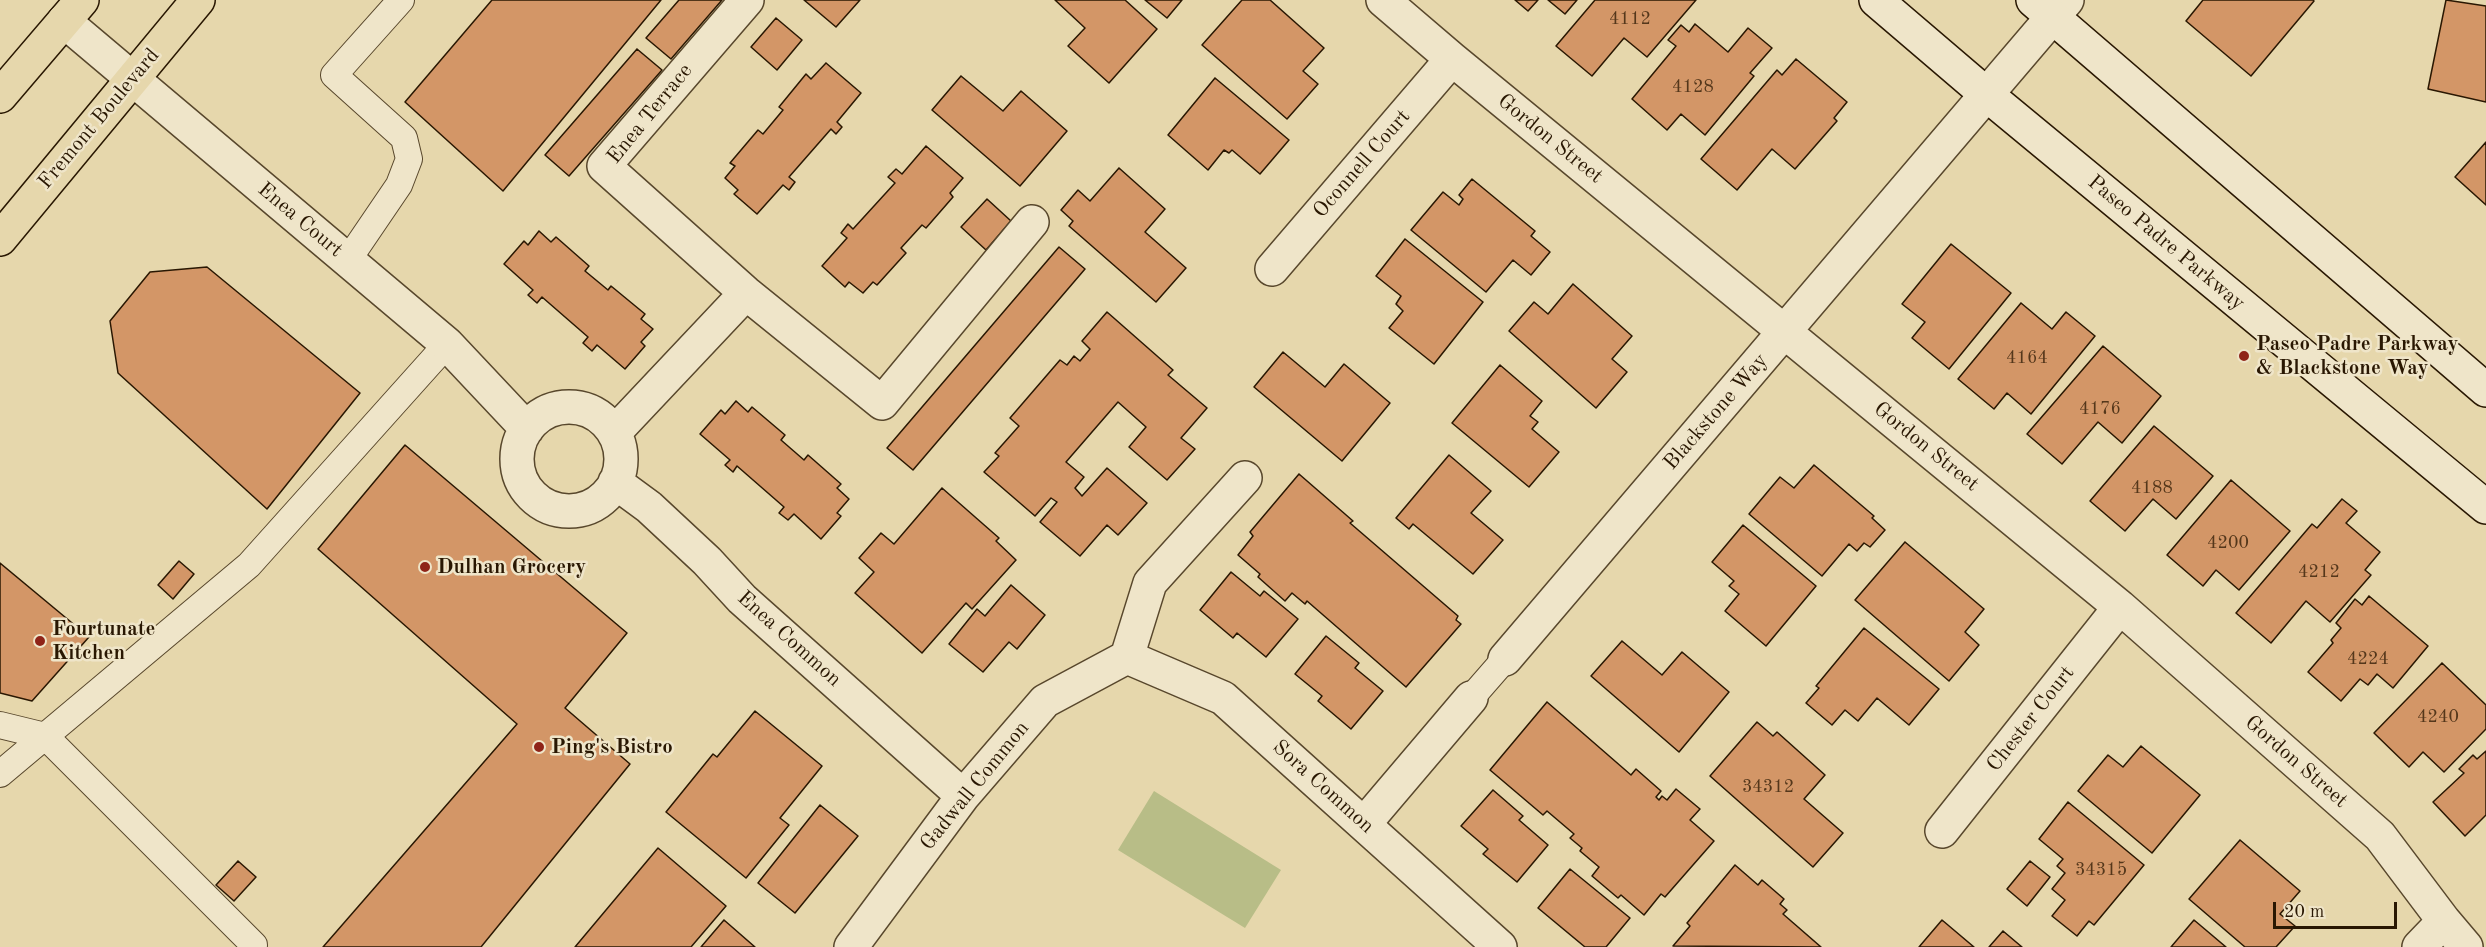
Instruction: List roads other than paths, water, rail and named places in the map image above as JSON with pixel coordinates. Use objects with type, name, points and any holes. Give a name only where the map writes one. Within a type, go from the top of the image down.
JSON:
[{"type":"main road","name":"Fremont Boulevard","points":[[0,239],[198,0]]},
{"type":"main road","points":[[0,96],[73,11]]},
{"type":"street","name":"Enea Terrace","points":[[747,0],[604,166],[746,293],[882,403],[1032,222]]},
{"type":"street","name":"Gordon Street","points":[[1383,0],[2120,607],[2380,836],[2466,947]]},
{"type":"street","name":"Paseo Padre Parkway","points":[[1876,0],[1986,94],[2486,507]]},
{"type":"street","points":[[2051,6],[2486,390]]},
{"type":"street","name":"Blackstone Way","points":[[1505,659],[1786,332],[1986,94],[2051,6]]},
{"type":"street","name":"Enea Court","points":[[73,11],[132,79],[447,344],[527,429]]},
{"type":"street","name":"Oconnell Court","points":[[1272,269],[1452,59]]},
{"type":"street","points":[[614,433],[746,293]]},
{"type":"street","points":[[564,407],[579,408],[604,421],[614,433],[620,447],[621,461],[618,476],[601,500],[588,508],[574,511],[545,506],[533,497],[524,485],[517,457],[520,442],[527,429],[549,410],[564,407]]},
{"type":"street","points":[[1127,657],[1150,583],[1245,478]]},
{"type":"street","name":"Enea Common","points":[[615,482],[649,507],[707,561],[742,599],[963,796]]},
{"type":"street","name":"Chester Court","points":[[1942,831],[2120,607]]},
{"type":"street","name":"Gadwall Common","points":[[850,947],[963,796],[1045,701],[1127,657]]},
{"type":"street","name":"Sora Common","points":[[1127,657],[1223,698],[1500,947]]},
{"type":"street","name":"Blackstone Way","points":[[1364,824],[1471,698]]},
{"type":"street","points":[[2419,947],[2444,921]]},
{"type":"lane","points":[[348,260],[399,185],[409,159],[404,138],[334,75],[401,0]]},
{"type":"lane","points":[[0,774],[249,565],[447,344]]},
{"type":"lane","name":"Blackstone Way","points":[[1471,698],[1505,659]]},
{"type":"lane","points":[[0,725],[45,736],[254,945]]},
{"type":"place","name":"Paseo Padre Parkway & Blackstone Way","points":[[2244,356]]},
{"type":"place","name":"Dulhan Grocery","points":[[425,567]]},
{"type":"place","name":"Fourtunate Kitchen","points":[[40,641]]},
{"type":"place","name":"Ping's Bistro","points":[[539,747]]}]
